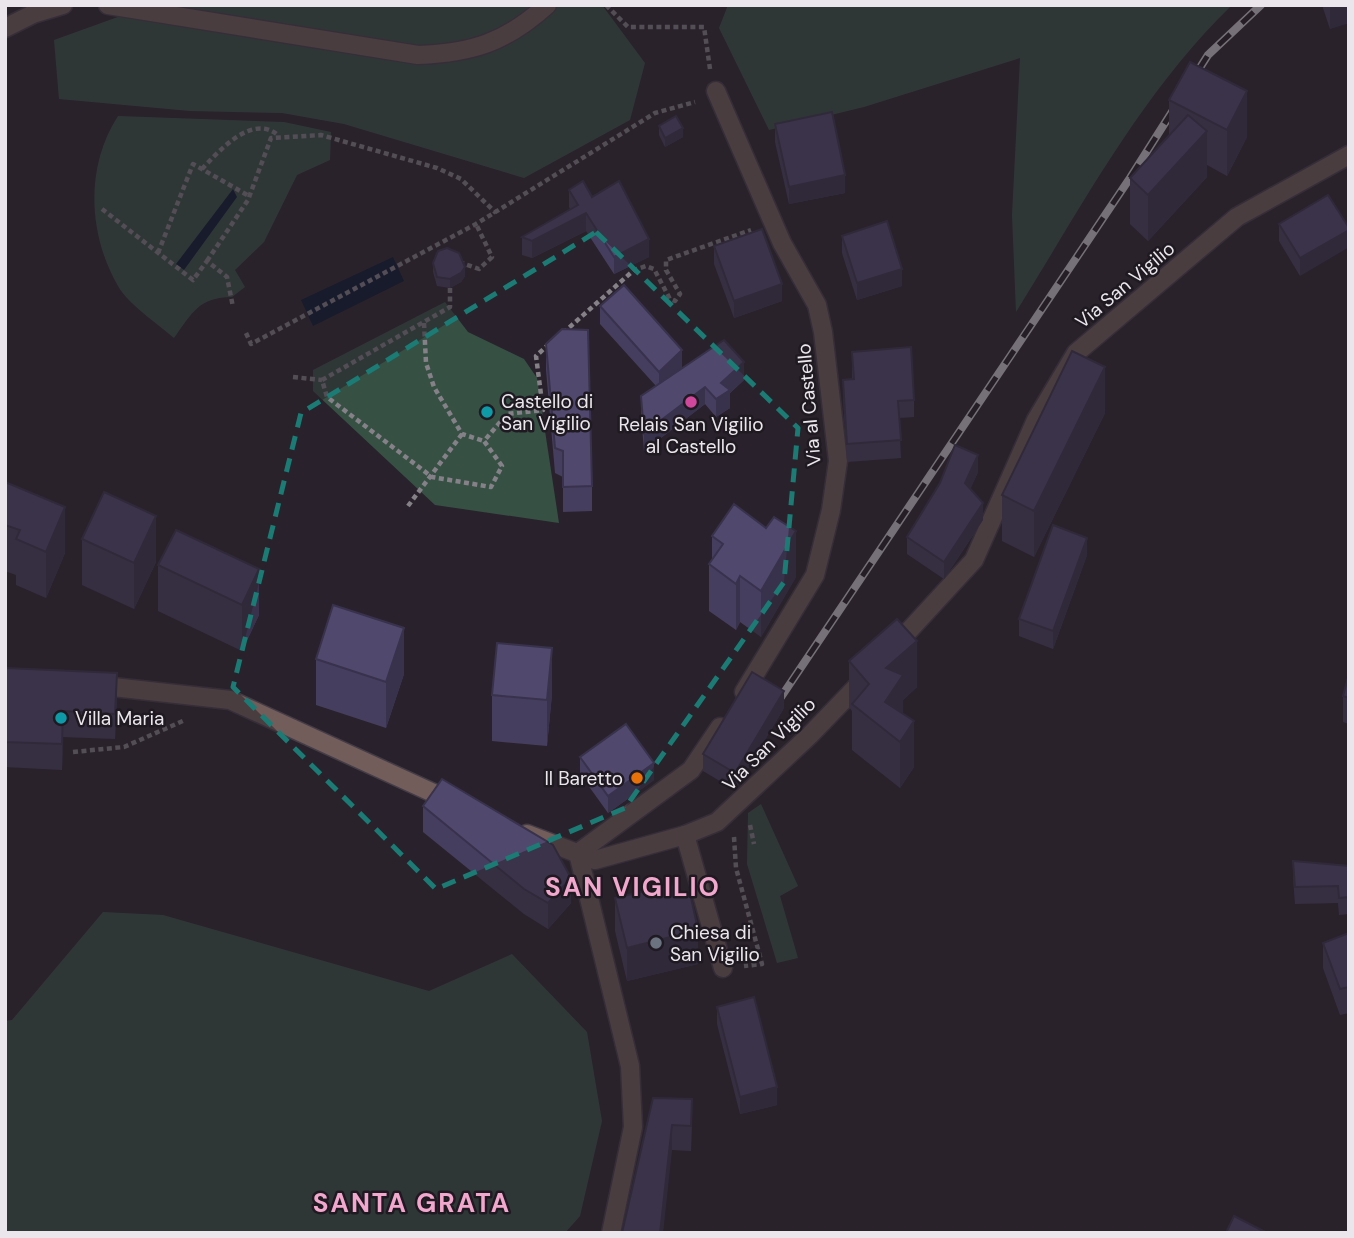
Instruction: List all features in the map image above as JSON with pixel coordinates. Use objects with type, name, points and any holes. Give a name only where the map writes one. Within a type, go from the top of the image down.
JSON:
[{"type":"street","points":[[5,28],[33,14],[63,5]]},
{"type":"street","points":[[108,5],[418,55],[451,54],[493,44],[528,22],[547,5]]},
{"type":"street","name":"Via al Castello","points":[[578,853],[691,771],[769,654],[815,575],[831,510],[838,461],[823,332],[817,305],[782,243],[716,91]]},
{"type":"street","name":"Via San Vigilio","points":[[512,829],[594,860],[685,835],[718,822],[732,811],[877,665],[974,559],[1036,420],[1076,353],[1237,217],[1349,155]]},
{"type":"street","points":[[71,682],[230,700],[464,807]]},
{"type":"street","points":[[685,835],[723,968]]},
{"type":"street","points":[[578,853],[630,1066],[633,1128],[611,1233]]},
{"type":"path","points":[[246,333],[251,344],[496,213],[655,113],[686,107],[716,91],[704,27],[628,27],[606,5]]},
{"type":"path","points":[[675,108],[675,117]]},
{"type":"path","points":[[202,169],[229,141],[255,129],[272,130],[280,137]]},
{"type":"path","points":[[102,209],[193,280],[249,197],[271,138],[321,135],[437,168],[461,179],[496,213]]},
{"type":"path","points":[[159,253],[193,164],[249,197]]},
{"type":"path","points":[[484,441],[507,414],[543,410],[536,356],[634,270],[646,266],[654,269],[670,299],[675,301],[680,294],[666,270],[666,260],[775,222]]},
{"type":"path","points":[[459,262],[479,269],[492,257],[476,224]]},
{"type":"path","points":[[206,261],[227,277],[233,307]]},
{"type":"path","points":[[293,377],[322,380],[424,323],[450,307],[450,288]]},
{"type":"path","points":[[322,380],[327,397],[432,477],[491,488],[502,466],[484,441],[462,434],[434,387],[426,363],[424,323]]},
{"type":"path","points":[[408,506],[462,434]]},
{"type":"path","points":[[73,752],[124,747],[230,700]]},
{"type":"path","points":[[723,968],[762,964],[736,868],[732,811]]},
{"type":"highlighted area","points":[[596,232],[798,428],[784,582],[625,808],[436,889],[233,687],[301,413]]},
{"type":"green space","points":[[151,5],[602,5],[645,63],[630,120],[524,178],[344,124],[282,113],[190,111],[59,99],[54,40]]},
{"type":"green space","points":[[728,5],[1232,5],[1200,39],[1142,112],[1016,312],[1012,215],[1020,58],[864,107],[769,130],[719,28]]},
{"type":"green space","points":[[118,116],[284,122],[331,132],[330,160],[297,175],[264,242],[235,270],[245,287],[232,297],[212,300],[197,308],[174,338],[122,293],[101,245],[94,201],[96,178],[107,136]]},
{"type":"green space","points":[[445,302],[468,332],[524,359],[537,378],[559,523],[435,505],[313,391],[313,370]]},
{"type":"green space","points":[[761,804],[798,886],[780,896],[798,958],[777,963],[747,864],[748,813]]},
{"type":"green space","points":[[103,912],[163,915],[429,991],[512,954],[587,1032],[602,1121],[580,1216],[565,1233],[5,1233],[5,1021],[12,1020]]},
{"type":"water","points":[[233,189],[237,197],[184,270],[176,264]]},
{"type":"water","points":[[393,257],[404,281],[313,326],[301,300]]},
{"type":"building","points":[[1190,62],[1247,91],[1227,130],[1169,100]]},
{"type":"building","points":[[832,112],[845,175],[789,187],[775,124]]},
{"type":"building","points":[[1188,115],[1207,131],[1148,195],[1130,178]]},
{"type":"building","points":[[676,116],[683,128],[665,138],[659,126]]},
{"type":"building","points":[[583,181],[592,197],[619,181],[649,239],[614,257],[586,213],[532,241],[522,237],[578,205],[569,190]]},
{"type":"building","points":[[1328,195],[1349,230],[1300,258],[1279,224]]},
{"type":"building","points":[[887,221],[902,269],[857,283],[842,236]]},
{"type":"building","points":[[762,229],[782,284],[734,301],[714,246]]},
{"type":"building","points":[[447,248],[459,253],[465,267],[461,273],[450,279],[437,277],[433,263],[438,251]]},
{"type":"building","points":[[624,285],[682,350],[659,372],[600,306]]},
{"type":"building","points":[[562,329],[588,330],[592,486],[563,487],[563,451],[555,448],[546,344]]},
{"type":"building","points":[[724,340],[744,362],[721,383],[730,390],[716,399],[705,387],[644,433],[641,396]]},
{"type":"building","points":[[911,347],[914,400],[898,401],[901,440],[847,444],[843,380],[854,379],[852,352]]},
{"type":"building","points":[[1072,351],[1105,367],[1034,511],[1002,495]]},
{"type":"building","points":[[955,445],[978,455],[965,483],[983,503],[944,562],[907,537],[940,483]]},
{"type":"building","points":[[5,482],[65,507],[46,552],[16,539],[20,530],[5,525]]},
{"type":"building","points":[[104,492],[156,516],[134,563],[82,539]]},
{"type":"building","points":[[734,504],[766,528],[774,517],[796,531],[761,591],[740,576],[736,584],[709,564],[723,544],[712,536]]},
{"type":"building","points":[[1053,525],[1087,538],[1053,631],[1019,619]]},
{"type":"building","points":[[176,530],[259,569],[242,605],[158,565]]},
{"type":"building","points":[[333,605],[404,628],[386,682],[316,659]]},
{"type":"building","points":[[897,619],[917,641],[886,668],[903,675],[885,702],[914,721],[900,742],[852,704],[869,684],[849,661]]},
{"type":"building","points":[[497,643],[552,648],[547,700],[492,695]]},
{"type":"building","points":[[5,668],[117,673],[115,714],[63,711],[62,744],[5,742]]},
{"type":"building","points":[[752,672],[784,691],[735,773],[703,754]]},
{"type":"building","points":[[1349,674],[1349,698],[1343,696]]},
{"type":"building","points":[[626,724],[654,763],[608,796],[580,757]]},
{"type":"building","points":[[442,779],[553,845],[571,878],[548,903],[524,889],[423,806]]},
{"type":"building","points":[[1293,861],[1349,866],[1349,897],[1339,898],[1338,886],[1295,887]]},
{"type":"building","points":[[675,884],[678,895],[690,893],[698,930],[627,948],[615,898]]},
{"type":"building","points":[[1349,933],[1349,987],[1340,989],[1323,943]]},
{"type":"building","points":[[754,997],[777,1087],[740,1097],[717,1007]]},
{"type":"building","points":[[653,1098],[692,1099],[691,1126],[672,1125],[660,1233],[622,1233]]},
{"type":"building","points":[[1234,1216],[1267,1233],[1226,1233]]},
{"type":"railway","points":[[773,709],[1130,178],[1208,55],[1261,5]]},
{"type":"place","name":"Relais San Vigilio al Castello","points":[[691,402]]},
{"type":"place","name":"Castello di San Vigilio","points":[[487,412]]},
{"type":"place","name":"Villa Maria","points":[[61,718]]},
{"type":"place","name":"Il Baretto","points":[[637,778]]},
{"type":"place","name":"Chiesa di San Vigilio","points":[[656,943]]},
{"type":"district","name":"SAN VIGILIO","points":[[633,887]]},
{"type":"district","name":"SANTA GRATA","points":[[412,1203]]}]
